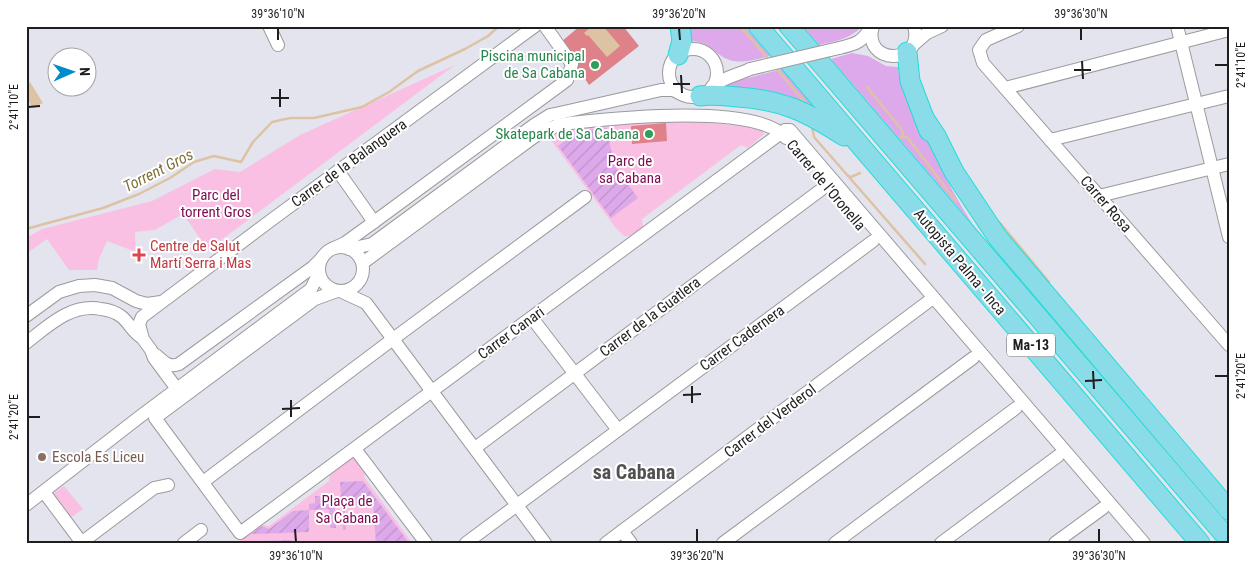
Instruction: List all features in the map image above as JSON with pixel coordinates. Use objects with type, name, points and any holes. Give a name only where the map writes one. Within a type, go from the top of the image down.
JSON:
[{"type":"highway","points":[[674,61],[682,41],[680,26]]},
{"type":"highway","name":"Autopista Palma - Inca","points":[[758,26],[1200,543]]},
{"type":"highway","name":"Autopista Palma - Inca","points":[[789,26],[1229,540]]},
{"type":"highway","points":[[910,48],[910,81],[935,148],[964,203],[1026,303]]},
{"type":"highway","points":[[698,92],[782,103],[818,119],[862,148]]},
{"type":"highway","points":[[924,118],[959,179],[998,238],[1229,510]]},
{"type":"street","points":[[269,26],[278,45]]},
{"type":"street","name":"Carrer de la Balanguera","points":[[143,339],[139,324],[142,317],[535,26]]},
{"type":"street","points":[[26,343],[60,317],[77,309],[96,308],[111,310],[122,317],[167,365],[174,366],[179,364],[313,267],[327,252],[345,243],[567,80],[572,64],[544,26]]},
{"type":"street","points":[[349,249],[372,244],[544,118],[664,90],[698,92],[720,80],[750,69],[852,45],[864,39],[873,26]]},
{"type":"street","points":[[873,26],[872,42],[880,52]]},
{"type":"street","points":[[910,48],[916,38],[914,26]]},
{"type":"street","points":[[839,48],[862,48],[892,57],[898,56],[928,33],[942,26]]},
{"type":"street","name":"Carrer Rosa","points":[[1018,26],[986,40],[979,50],[983,63],[1229,346]]},
{"type":"street","points":[[1177,26],[1229,237]]},
{"type":"street","points":[[1005,88],[1229,30]]},
{"type":"street","points":[[619,99],[657,82],[667,74],[674,61],[686,50],[695,49],[705,52],[727,68],[750,69]]},
{"type":"street","points":[[674,61],[671,81],[676,90],[698,92],[716,79],[716,70],[711,58]]},
{"type":"street","points":[[1050,140],[1229,96]]},
{"type":"street","points":[[363,268],[538,134],[558,125],[672,114],[757,122],[782,133]]},
{"type":"street","name":"Carrer de l'Oronella","points":[[1132,543],[973,358],[930,301],[792,131],[788,129],[782,133],[873,241],[930,301],[1144,543]]},
{"type":"street","name":"Carrer Canari","points":[[203,482],[240,533],[782,133]]},
{"type":"street","points":[[1099,196],[1229,164]]},
{"type":"street","points":[[338,171],[374,222]]},
{"type":"street","name":"Carrer de la Guatlera","points":[[475,448],[826,186]]},
{"type":"street","points":[[334,289],[314,299],[155,418],[203,482],[585,197]]},
{"type":"street","name":"Carrer Cadernera","points":[[466,543],[873,241]]},
{"type":"street","points":[[311,289],[354,287],[372,244]]},
{"type":"street","points":[[334,248],[349,249],[360,259],[363,268],[366,303]]},
{"type":"street","points":[[322,258],[319,265],[319,273],[322,280],[334,289],[366,303],[544,543]]},
{"type":"street","points":[[26,505],[311,289],[319,273]]},
{"type":"street","points":[[26,316],[59,292],[79,286],[95,285],[112,288],[136,301],[147,304],[164,301]]},
{"type":"street","name":"Carrer del Verderol","points":[[606,543],[930,301]]},
{"type":"street","points":[[532,318],[618,430]]},
{"type":"street","points":[[151,350],[154,358],[177,389]]},
{"type":"street","points":[[723,543],[973,358]]},
{"type":"street","points":[[835,543],[1016,408]]},
{"type":"street","points":[[355,449],[426,543]]},
{"type":"street","points":[[941,543],[1058,456]]},
{"type":"street","points":[[44,492],[81,543],[154,488],[168,485]]},
{"type":"street","points":[[1056,543],[1102,508]]},
{"type":"street","points":[[184,543],[200,530]]},
{"type":"street","points":[[622,531],[631,543]]},
{"type":"shaded area","name":"Piscina municipal de Sa Cabana","points":[[580,26],[623,26],[639,46],[589,85],[561,42]]},
{"type":"shaded area","points":[[592,26],[603,26],[620,46],[607,57],[588,35],[584,33]]},
{"type":"shaded area","points":[[688,26],[744,26],[770,56],[754,60],[732,61],[703,43],[691,41]]},
{"type":"shaded area","points":[[803,26],[862,26],[848,37],[819,45]]},
{"type":"shaded area","points":[[852,53],[868,56],[886,66],[898,67],[900,80],[930,148],[980,236],[964,214],[831,59]]},
{"type":"shaded area","points":[[782,69],[820,113],[724,86],[732,82]]},
{"type":"shaded area","points":[[30,82],[43,103],[33,108],[26,97],[26,86]]},
{"type":"shaded area","name":"Skatepark de Sa Cabana","points":[[666,123],[667,141],[632,144],[631,126]]},
{"type":"shaded area","points":[[607,128],[614,165],[638,198],[611,218],[558,146],[578,131],[581,134],[586,130]]},
{"type":"shaded area","points":[[363,481],[409,543],[376,543],[373,504],[345,506],[346,529],[343,530],[340,482]]},
{"type":"shaded area","points":[[315,496],[334,496],[336,528],[330,528],[329,509],[309,510],[309,504],[315,503]]},
{"type":"shaded area","points":[[309,510],[309,532],[251,534],[262,526],[269,529],[293,511]]},
{"type":"shaded area","points":[[292,540],[292,543],[240,542]]},
{"type":"green space","name":"Parc del torrent Gros","points":[[455,65],[208,250],[183,214],[155,230],[135,232],[136,252],[107,241],[99,259],[97,270],[69,270],[47,239],[26,254],[26,238],[42,229],[152,201],[215,169],[240,172],[300,135]]},
{"type":"green space","name":"Parc de sa Cabana","points":[[654,121],[700,122],[760,128],[764,134],[748,148],[741,145],[642,219],[643,227],[630,236],[624,236],[615,227],[548,136],[568,130]]},
{"type":"green space","name":"Plaça de Sa Cabana","points":[[351,458],[356,459],[366,472],[364,477],[412,543],[241,543],[239,540],[253,529],[265,525],[269,526],[329,481],[330,473]]},
{"type":"green space","points":[[64,486],[83,509],[69,519],[51,495]]},
{"type":"waterway","name":"Torrent Gros","points":[[26,229],[103,208],[139,194],[170,178],[194,162],[214,156],[241,162],[253,142],[272,122],[290,118],[314,118],[362,107],[389,92],[418,71],[488,36],[499,26]]},
{"type":"waterway","points":[[740,26],[770,61]]},
{"type":"waterway","points":[[775,67],[808,106]]},
{"type":"waterway","points":[[867,87],[902,130],[903,135],[901,138]]},
{"type":"waterway","points":[[812,126],[814,137],[925,264]]},
{"type":"waterway","points":[[902,137],[907,137],[956,201]]},
{"type":"waterway","points":[[847,175],[851,177],[860,173]]},
{"type":"waterway","points":[[997,221],[1049,282]]},
{"type":"place","name":"Piscina municipal de Sa Cabana","points":[[595,65]]},
{"type":"place","name":"Skatepark de Sa Cabana","points":[[649,134]]},
{"type":"place","name":"Centre de Salut Martí Serra i Mas","points":[[139,255]]},
{"type":"place","name":"Escola Es Liceu","points":[[42,457]]},
{"type":"district","name":"sa Cabana","points":[[634,472]]}]
